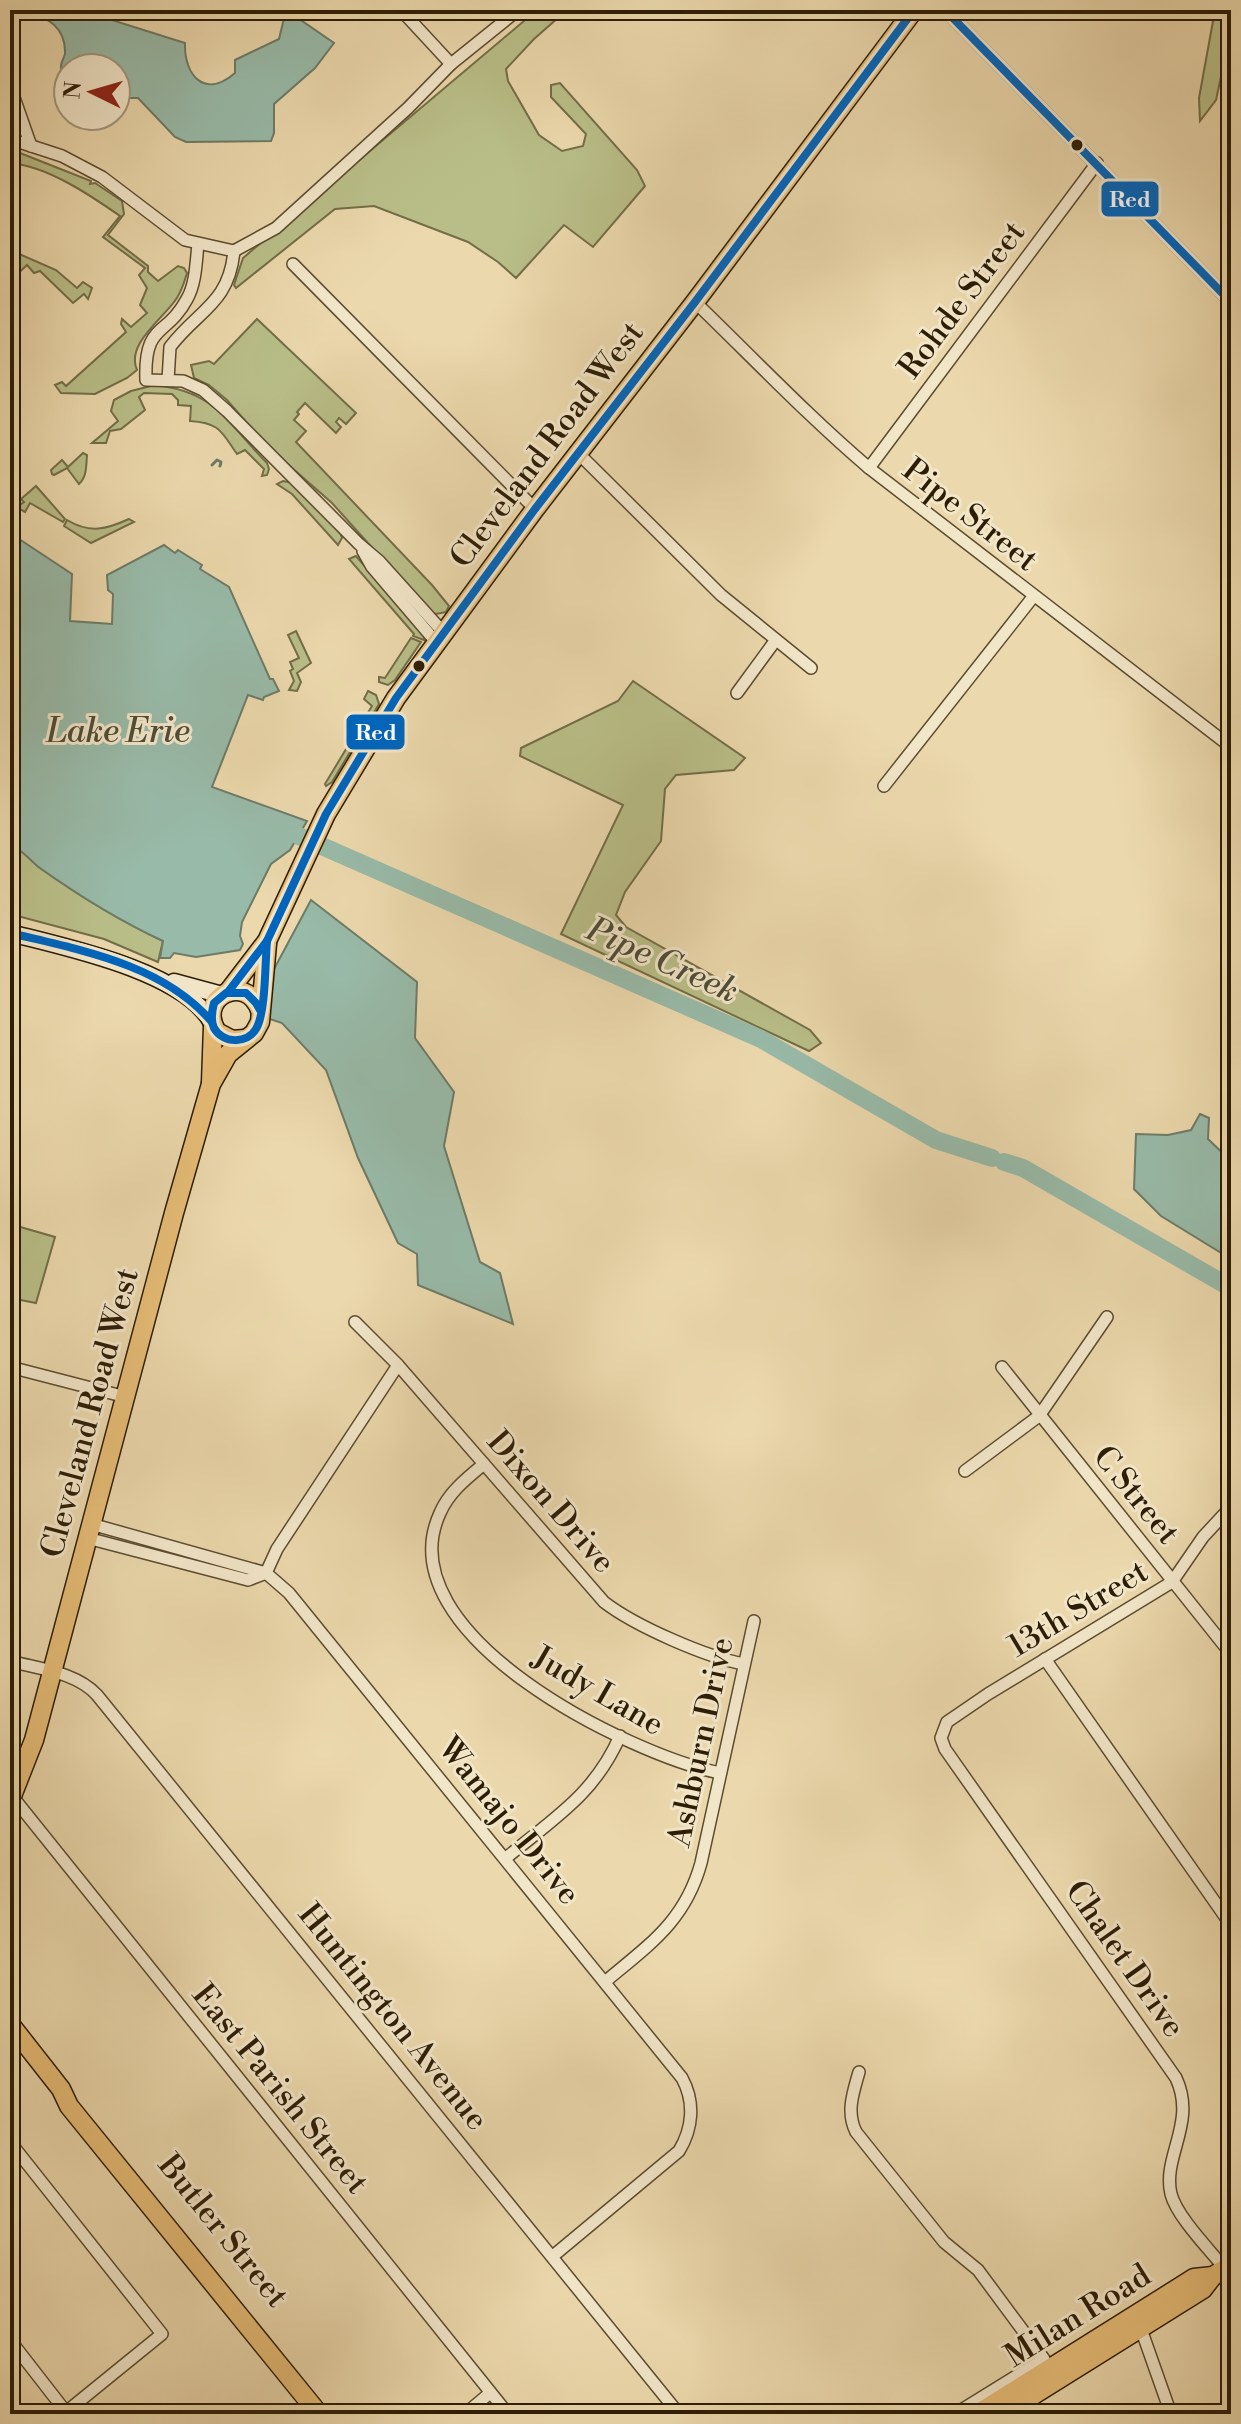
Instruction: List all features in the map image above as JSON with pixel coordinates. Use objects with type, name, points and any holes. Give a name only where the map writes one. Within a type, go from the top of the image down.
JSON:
[{"type":"main road","name":"Cleveland Road West","points":[[225,993],[267,941],[326,814],[396,698],[535,509],[914,10]]},
{"type":"main road","points":[[10,933],[164,981],[225,993],[245,992],[255,999],[260,1010],[257,1028],[244,1039],[226,1039],[196,1001],[164,981]]},
{"type":"main road","name":"Cleveland Road West","points":[[260,1010],[267,941]]},
{"type":"main road","points":[[212,1024],[214,1003],[225,993]]},
{"type":"main road","name":"Cleveland Road West","points":[[211,1084],[212,1024]]},
{"type":"main road","name":"Cleveland Road West","points":[[11,1799],[34,1740],[211,1084],[228,1054],[244,1039]]},
{"type":"main road","name":"Butler Street","points":[[10,2024],[61,2089],[69,2106],[319,2414]]},
{"type":"main road","name":"Butler Street","points":[[61,2089],[76,2099],[334,2414]]},
{"type":"main road","name":"Milan Road","points":[[977,2414],[1194,2278],[1223,2270]]},
{"type":"main road","name":"Milan Road","points":[[1003,2414],[1203,2289],[1223,2270]]},
{"type":"main road","points":[[1044,2359],[1082,2338],[1121,2326]]},
{"type":"main road","points":[[1089,2370],[1119,2350],[1141,2329]]},
{"type":"street","points":[[401,10],[451,64]]},
{"type":"street","points":[[10,139],[62,156],[102,177],[185,240],[234,251],[276,228],[408,108],[451,64],[518,10]]},
{"type":"street","points":[[945,10],[1231,302]]},
{"type":"street","points":[[10,86],[31,146]]},
{"type":"street","name":"Rohde Street","points":[[869,468],[1097,163]]},
{"type":"street","points":[[198,244],[189,297],[150,340],[145,358],[146,380],[183,381],[203,390],[227,411],[379,561],[439,637]]},
{"type":"street","points":[[168,380],[170,347],[219,298],[233,270],[234,251]]},
{"type":"street","points":[[293,264],[535,509]]},
{"type":"street","name":"Pipe Street","points":[[695,302],[764,367],[814,421],[869,468],[1231,747]]},
{"type":"street","points":[[578,453],[721,595],[811,668]]},
{"type":"street","points":[[884,786],[1033,597]]},
{"type":"street","points":[[737,693],[775,641]]},
{"type":"street","points":[[965,1471],[1039,1416],[1107,1317]]},
{"type":"street","name":"Dixon Drive","points":[[355,1322],[398,1365],[608,1605],[702,1653],[744,1664]]},
{"type":"street","points":[[89,1531],[266,1573],[277,1549],[398,1365]]},
{"type":"street","points":[[10,1367],[126,1397]]},
{"type":"street","name":"C Street","points":[[1002,1367],[1231,1654]]},
{"type":"street","name":"Judy Lane","points":[[484,1464],[454,1490],[437,1519],[432,1564],[439,1590],[480,1643],[523,1682],[662,1757],[720,1773]]},
{"type":"street","name":"13th Street","points":[[941,1735],[951,1719],[1172,1582],[1203,1537],[1228,1510]]},
{"type":"street","name":"Wamajo Drive","points":[[266,1573],[289,1593],[606,1981],[682,2078],[689,2094],[691,2113],[685,2141],[672,2159],[553,2256]]},
{"type":"street","name":"Ashburn Drive","points":[[606,1981],[664,1931],[688,1900],[701,1863],[754,1621]]},
{"type":"street","points":[[1045,1659],[1231,1925]]},
{"type":"street","name":"Huntington Avenue","points":[[10,1661],[83,1683],[106,1706],[679,2414]]},
{"type":"street","name":"Chalet Drive","points":[[941,1735],[945,1749],[1176,2078],[1184,2109],[1170,2179],[1172,2196],[1223,2270]]},
{"type":"street","points":[[506,1858],[589,1788],[608,1762],[620,1736]]},
{"type":"street","name":"East Parish Street","points":[[11,1799],[508,2414]]},
{"type":"street","points":[[859,2072],[850,2107],[856,2132],[944,2242],[978,2270],[1044,2359]]},
{"type":"street","points":[[10,2142],[162,2334],[66,2412],[10,2340]]},
{"type":"street","points":[[1141,2329],[1171,2414]]},
{"type":"street","name":"Milan Road","points":[[955,2414],[1044,2359]]},
{"type":"street","name":"Milan Road","points":[[1018,2414],[1030,2410],[1089,2370]]},
{"type":"street","points":[[465,2414],[490,2393]]},
{"type":"green space","points":[[537,10],[567,10],[506,69],[508,81],[539,135],[562,151],[583,146],[586,134],[551,97],[551,85],[560,83],[637,170],[645,186],[593,247],[564,225],[516,278],[468,242],[374,206],[335,209],[236,288],[234,285],[243,258]]},
{"type":"green space","points":[[1215,10],[1231,10],[1231,30],[1216,100],[1200,121],[1199,98]]},
{"type":"green space","points":[[10,149],[91,181],[90,184],[95,183],[122,201],[124,214],[108,235],[148,266],[148,272],[158,281],[178,266],[187,273],[176,299],[140,343],[135,361],[137,370],[95,394],[61,393],[55,385],[62,382],[66,386],[126,332],[121,324],[122,319],[131,327],[147,313],[140,305],[147,288],[139,275],[145,268],[103,237],[120,216],[53,176],[10,163]]},
{"type":"green space","points":[[10,250],[56,270],[77,288],[83,282],[92,288],[88,299],[84,294],[73,303],[40,271],[34,273],[27,265],[10,281]]},
{"type":"green space","points":[[257,319],[356,413],[346,424],[339,418],[336,422],[341,427],[336,433],[305,403],[294,420],[306,431],[296,442],[432,585],[449,606],[446,612],[430,612],[332,503],[267,446],[227,400],[209,385],[194,378],[191,365],[209,361],[214,364]]},
{"type":"green space","points":[[155,385],[193,394],[219,411],[267,463],[267,475],[262,476],[264,469],[245,450],[237,454],[214,426],[190,421],[191,406],[178,405],[172,394],[144,393],[139,397],[145,410],[121,429],[110,431],[106,443],[92,443],[118,421],[111,411],[114,400],[131,391]]},
{"type":"green space","points":[[83,453],[87,455],[86,467],[79,484],[67,468],[52,474],[51,470],[62,460],[68,467]]},
{"type":"green space","points":[[283,481],[293,483],[340,532],[342,538],[338,545],[292,494],[277,484]]},
{"type":"green space","points":[[36,486],[65,519],[63,522],[30,503],[25,512],[17,507],[24,502],[21,499]]},
{"type":"green space","points":[[129,519],[134,522],[91,543],[64,526],[67,520],[83,527],[98,528]]},
{"type":"green space","points":[[356,556],[424,635],[424,640],[413,636],[349,559]]},
{"type":"green space","points":[[296,631],[311,663],[297,673],[301,682],[297,691],[289,690],[294,681],[290,662],[299,658],[288,635]]},
{"type":"green space","points":[[411,638],[421,642],[395,680],[388,685],[379,682],[379,677],[385,678]]},
{"type":"green space","points":[[633,681],[745,758],[734,770],[676,775],[665,789],[661,841],[625,892],[616,915],[626,927],[810,1030],[821,1043],[809,1051],[561,934],[623,805],[520,756],[521,748],[618,701]]},
{"type":"green space","points":[[368,691],[376,695],[379,704],[332,782],[326,786],[372,706],[364,699]]},
{"type":"green space","points":[[10,847],[23,852],[69,888],[163,941],[158,962],[104,939],[10,914]]},
{"type":"green space","points":[[10,1224],[55,1237],[36,1303],[10,1298]]},
{"type":"water","points":[[10,10],[98,10],[99,16],[185,43],[192,74],[206,84],[224,81],[235,73],[235,60],[279,39],[286,10],[334,43],[315,68],[274,104],[271,141],[186,142],[175,137],[138,98],[132,98],[132,52],[65,52],[59,30],[48,20],[33,15],[25,15],[10,27]]},
{"type":"water","name":"Lake Erie","points":[[10,533],[72,574],[70,621],[112,624],[113,594],[108,590],[107,575],[164,545],[202,565],[200,569],[229,587],[270,679],[279,691],[263,700],[248,695],[212,787],[307,821],[290,850],[271,864],[242,922],[240,936],[243,944],[240,950],[196,957],[174,953],[170,958],[160,958],[163,941],[69,888],[22,852],[10,847]]},
{"type":"water","points":[[311,900],[417,982],[415,1038],[454,1092],[444,1146],[480,1262],[500,1273],[513,1324],[418,1285],[417,1254],[398,1243],[358,1158],[326,1070],[282,1023],[267,1018],[266,984]]},
{"type":"water","points":[[1200,1114],[1209,1118],[1208,1139],[1231,1161],[1231,1259],[1161,1216],[1134,1189],[1136,1134],[1168,1135],[1191,1130]]},
{"type":"waterway","points":[[212,465],[217,460],[221,462],[220,466]]},
{"type":"waterway","name":"Pipe Creek","points":[[299,836],[761,1039],[936,1140],[992,1158]]},
{"type":"waterway","name":"Pipe Creek","points":[[1004,1162],[1023,1168],[1231,1288]]},
{"type":"transit line","name":"Red","points":[[228,992],[267,941],[326,814],[396,698],[535,509],[914,10]]},
{"type":"transit line","name":"Red","points":[[945,10],[1231,302]]},
{"type":"transit line","name":"Red","points":[[10,933],[91,953],[144,973],[169,986],[211,1021]]},
{"type":"transit line","name":"Red","points":[[260,1010],[246,993],[226,993],[214,1003],[213,1025],[223,1037],[235,1040],[247,1037],[256,1029],[263,999],[267,941]]}]
